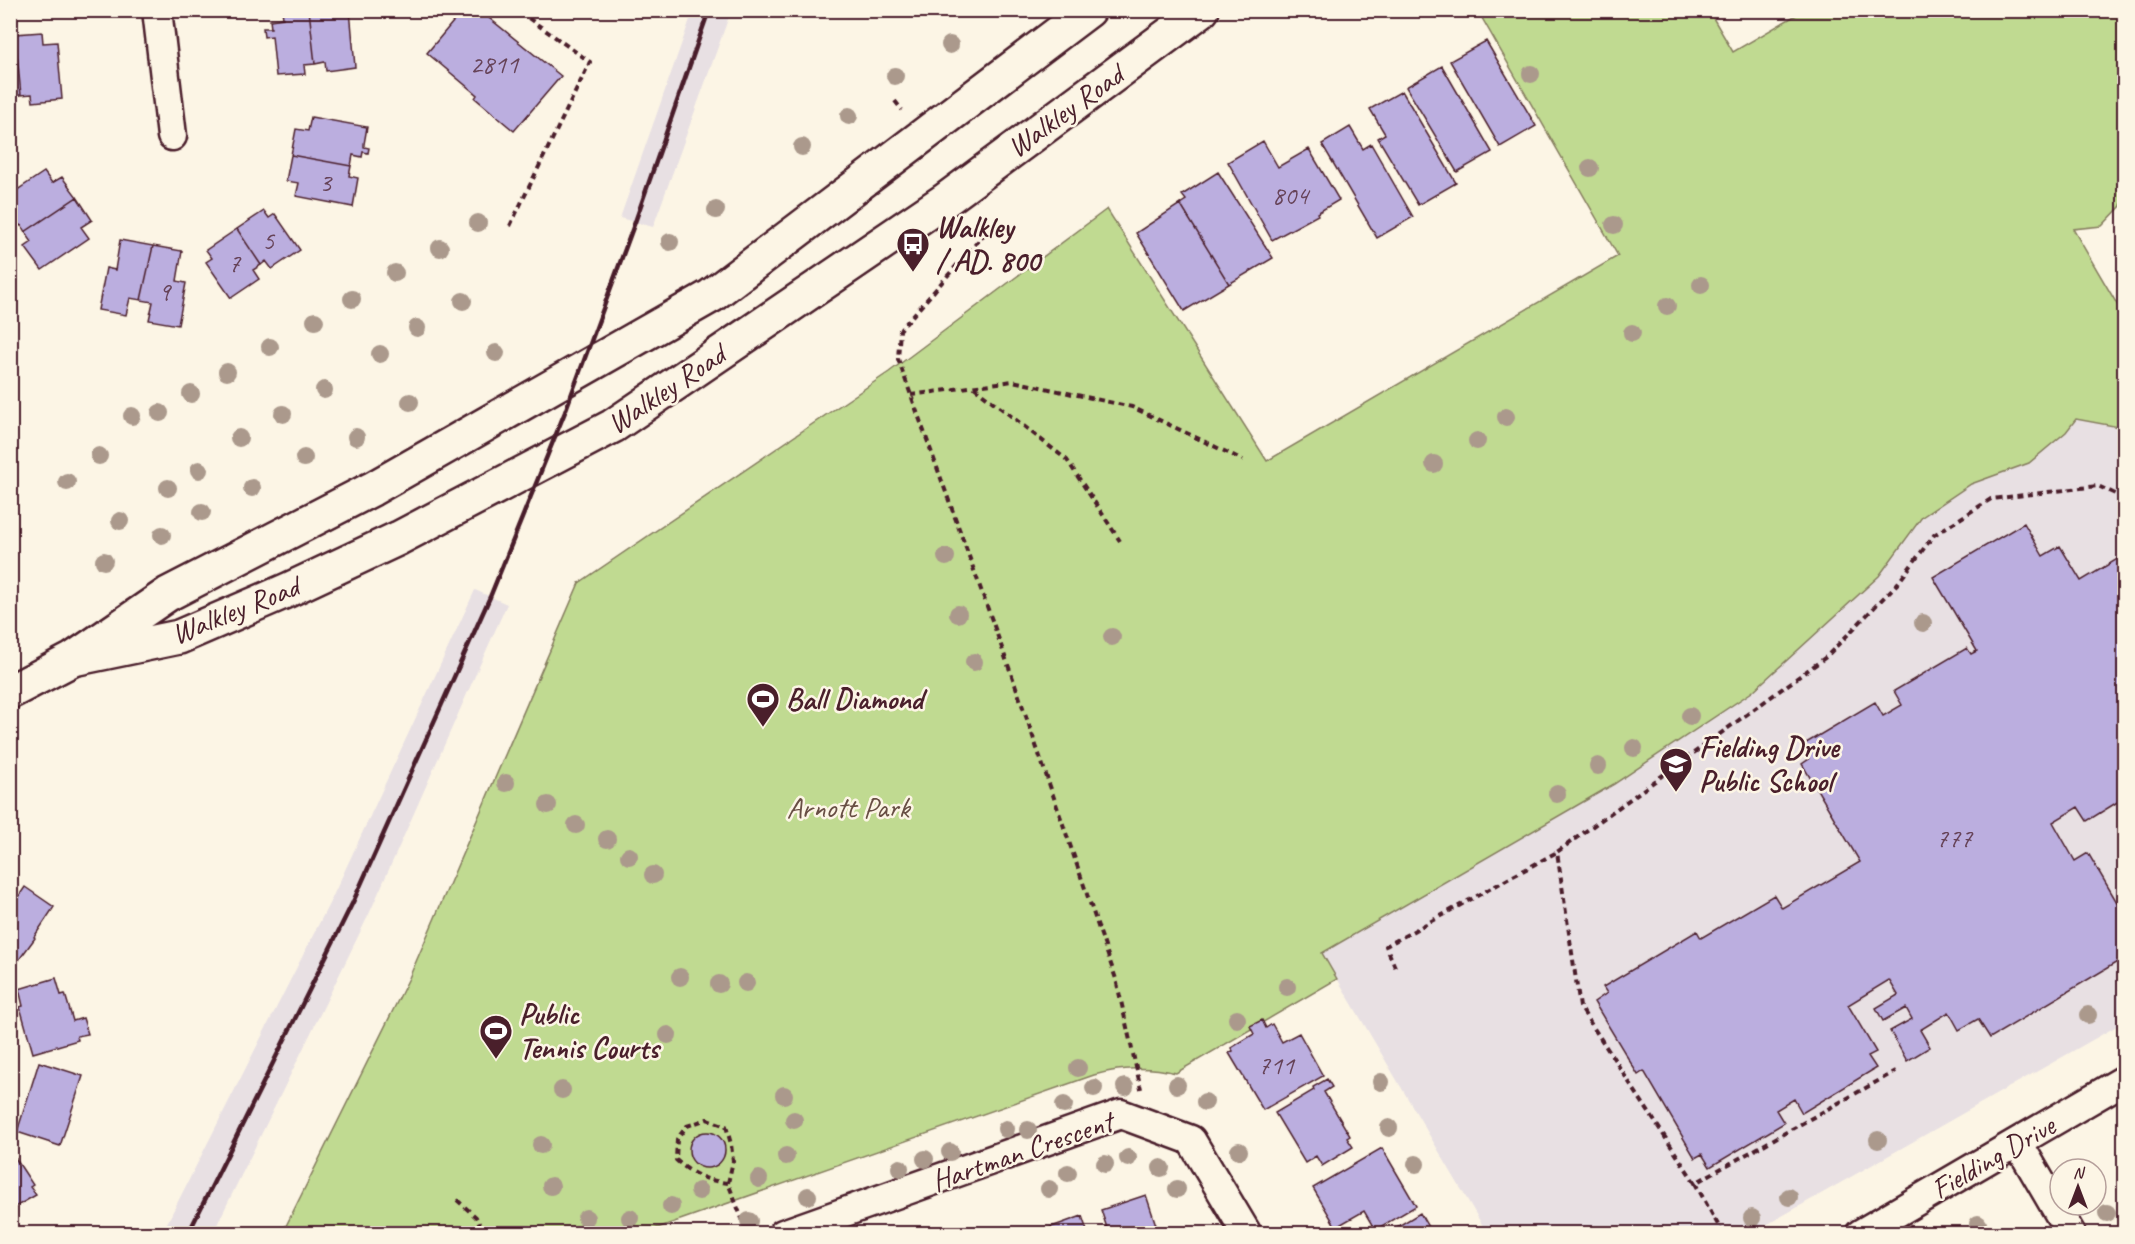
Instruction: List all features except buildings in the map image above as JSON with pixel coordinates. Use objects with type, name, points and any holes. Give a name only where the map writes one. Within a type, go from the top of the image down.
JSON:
[{"type":"main road","name":"Walkley Road","points":[[10,692],[73,659],[168,594],[372,489],[711,296],[1089,10]]},
{"type":"main road","name":"Walkley Road","points":[[73,659],[179,637],[244,609],[399,538],[613,426],[944,201],[1202,10]]},
{"type":"street","points":[[157,10],[172,136]]},
{"type":"street","name":"Fielding Drive","points":[[1860,1233],[2124,1080]]},
{"type":"street","name":"Hartman Crescent","points":[[783,1233],[1121,1114],[1191,1140],[1247,1233]]},
{"type":"street","points":[[2018,1143],[2071,1233]]},
{"type":"path","points":[[510,225],[590,62],[517,10]]},
{"type":"path","points":[[983,217],[986,232],[900,330],[898,359],[1016,687],[1116,979],[1150,1125]]},
{"type":"path","points":[[911,395],[1013,381],[1132,407],[1243,460]]},
{"type":"path","points":[[974,387],[1067,460],[1120,541]]},
{"type":"path","points":[[1395,967],[1386,946],[1557,852],[1826,657],[1898,582],[1934,535],[1990,499],[2098,486],[2124,498]]},
{"type":"path","points":[[1557,852],[1580,1007],[1695,1183],[1723,1233]]},
{"type":"path","points":[[1695,1183],[1896,1071]]},
{"type":"path","points":[[728,1183],[712,1181],[692,1173],[676,1160],[677,1139],[687,1126],[707,1119],[726,1126],[731,1144],[732,1161],[728,1183],[748,1233]]},
{"type":"path","points":[[457,1200],[476,1217],[484,1233]]},
{"type":"shaded area","points":[[693,11],[731,11],[653,227],[620,218]]},
{"type":"shaded area","name":"Fielding Drive Public School","points":[[1478,11],[1709,11],[1733,52],[1803,11],[1944,11],[2124,316],[2124,1022],[1752,1233],[1487,1233],[1093,564],[1618,256]]},
{"type":"shaded area","points":[[475,590],[507,604],[370,912],[213,1233],[162,1233],[333,896]]},
{"type":"green space","name":"Arnott Park","points":[[1478,11],[1709,11],[1733,52],[1803,11],[2124,11],[2124,195],[2121,206],[2102,226],[2073,229],[2124,316],[2124,423],[2119,427],[2076,419],[2066,432],[2029,463],[1971,484],[1922,517],[1879,576],[1752,692],[1614,784],[1322,953],[1337,979],[1176,1073],[1135,1068],[1094,1075],[643,1233],[282,1234],[409,978],[579,583],[889,372],[1107,209],[1267,461],[1618,256]]},
{"type":"railway","points":[[188,1234],[353,902],[490,597],[565,412],[635,222],[709,10]]},
{"type":"place","name":"Walkley / AD. 800","points":[[913,273]]},
{"type":"place","name":"Ball Diamond","points":[[763,728]]},
{"type":"place","name":"Fielding Drive Public School","points":[[1676,793]]},
{"type":"place","name":"Public Tennis Courts","points":[[496,1060]]}]
